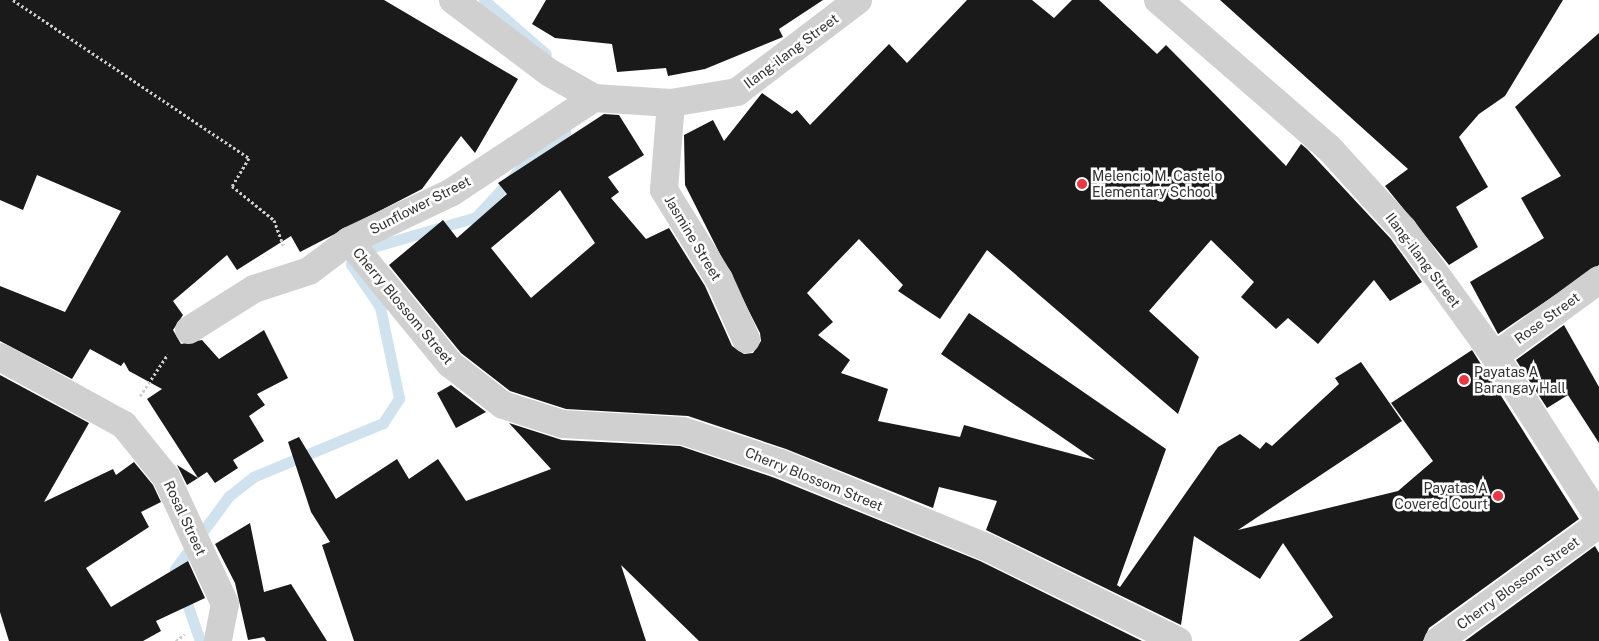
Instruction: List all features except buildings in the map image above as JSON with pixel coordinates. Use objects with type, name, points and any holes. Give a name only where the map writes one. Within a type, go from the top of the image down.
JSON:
[{"type":"street","name":"Ilang-ilang Street","points":[[453,0],[550,73],[594,98],[671,103],[736,92],[858,0]]},
{"type":"street","name":"Ilang-ilang Street","points":[[1158,0],[1328,147],[1403,229],[1495,356],[1599,518]]},
{"type":"street","name":"Sunflower Street","points":[[189,330],[254,289],[309,271],[357,252],[594,98]]},
{"type":"street","name":"Jasmine Street","points":[[671,103],[664,190],[719,279],[746,339]]},
{"type":"street","name":"Cherry Blossom Street","points":[[357,252],[450,364],[502,406],[563,424],[683,431],[780,463],[986,548],[1178,641]]},
{"type":"street","name":"Rose Street","points":[[1495,356],[1599,280]]},
{"type":"street","name":"Rosal Street","points":[[0,357],[124,425],[166,477],[225,604],[218,641]]},
{"type":"street","name":"Cherry Blossom Street","points":[[1438,641],[1599,524]]},
{"type":"path","points":[[13,0],[249,158],[232,186],[274,220],[294,276]]},
{"type":"path","points":[[124,425],[156,367],[189,330]]},
{"type":"path","points":[[176,641],[190,630]]},
{"type":"waterway","points":[[484,0],[546,54]]},
{"type":"waterway","points":[[200,641],[175,569],[229,496],[253,477],[383,423],[399,398],[380,307],[351,264],[366,249],[476,217],[524,165],[565,132]]},
{"type":"place","name":"Melencio M. Castelo Elementary School","points":[[1082,184]]},
{"type":"place","name":"Payatas A Barangay Hall","points":[[1464,380]]},
{"type":"place","name":"Payatas A Covered Court","points":[[1498,496]]}]
